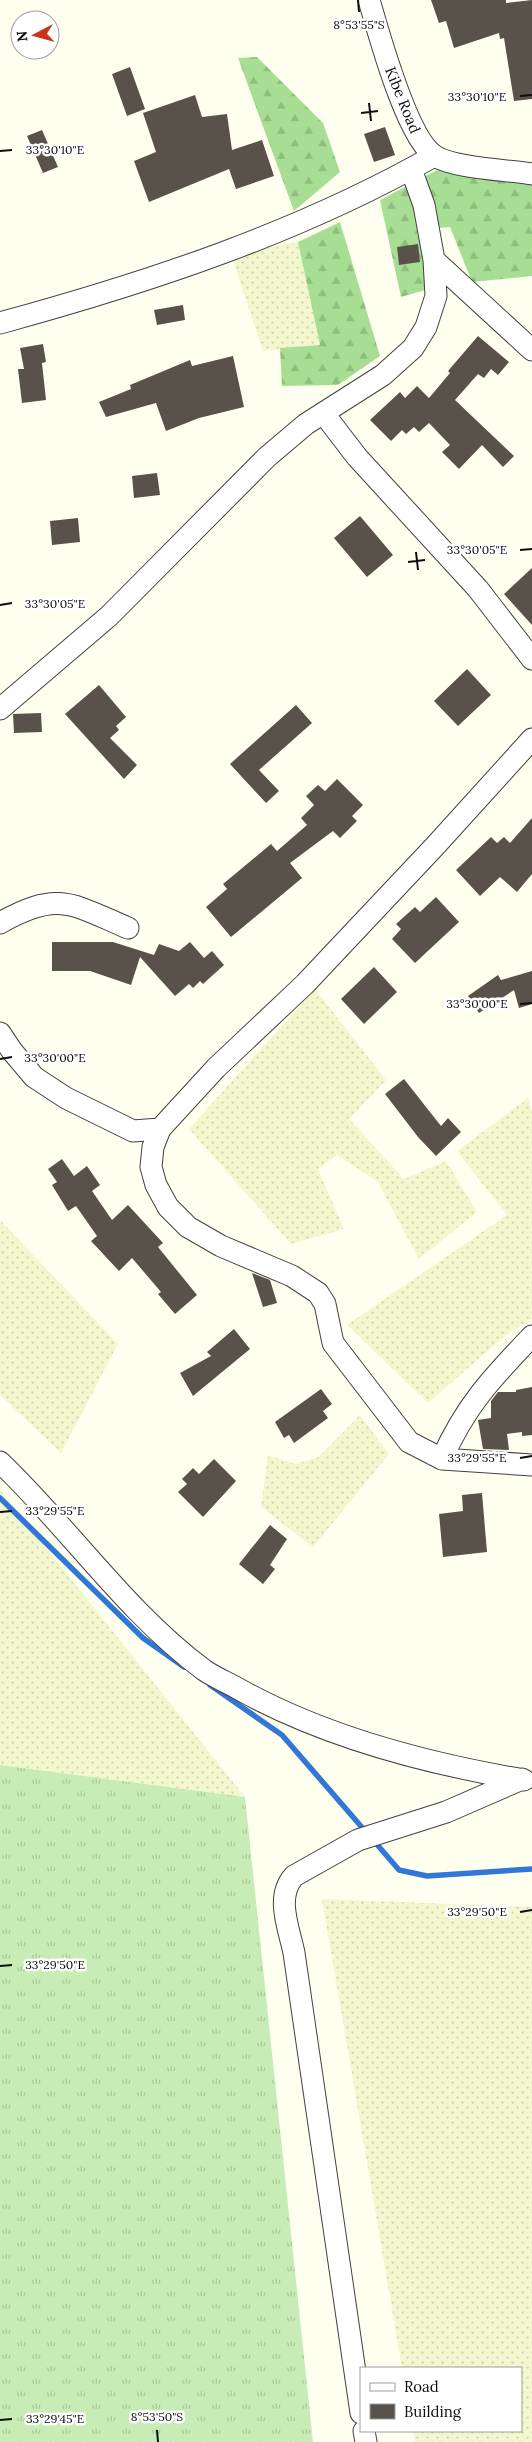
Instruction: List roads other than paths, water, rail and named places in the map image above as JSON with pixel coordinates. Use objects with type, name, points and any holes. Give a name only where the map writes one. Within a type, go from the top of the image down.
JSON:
[{"type":"street","name":"Kibe Road","points":[[369,0],[390,71],[420,142],[434,156]]},
{"type":"street","points":[[0,323],[172,272],[296,223],[411,169],[434,156],[448,162],[532,174]]},
{"type":"street","points":[[0,709],[110,616],[266,457],[306,424],[376,380],[414,348],[426,327],[436,296],[434,260],[424,205],[411,169]]},
{"type":"street","points":[[434,260],[532,350]]},
{"type":"street","points":[[324,414],[357,457],[478,589],[532,659]]},
{"type":"street","points":[[532,739],[436,845],[305,984],[216,1068],[160,1129],[153,1147],[151,1167],[156,1185],[168,1207],[188,1227],[221,1246],[292,1276],[318,1293],[325,1304],[330,1334],[339,1352],[368,1386],[394,1425],[409,1442],[442,1459],[532,1465]]},
{"type":"street","points":[[0,923],[31,907],[50,902],[66,903],[128,928]]},
{"type":"street","points":[[0,1033],[12,1051],[34,1077],[66,1098],[133,1132],[160,1129]]},
{"type":"street","points":[[442,1459],[456,1428],[478,1394],[532,1336]]},
{"type":"street","points":[[0,1462],[22,1483],[163,1635],[205,1670],[253,1698],[302,1720],[374,1744],[446,1763],[527,1780]]},
{"type":"street","points":[[360,2406],[294,1953],[285,1908],[286,1884],[294,1876],[358,1840],[446,1812],[527,1780]]},
{"type":"waterway","points":[[0,1498],[143,1638],[184,1667]]},
{"type":"waterway","points":[[210,1685],[282,1735],[366,1832]]},
{"type":"waterway","points":[[374,1841],[399,1870],[427,1876],[532,1869]]}]
